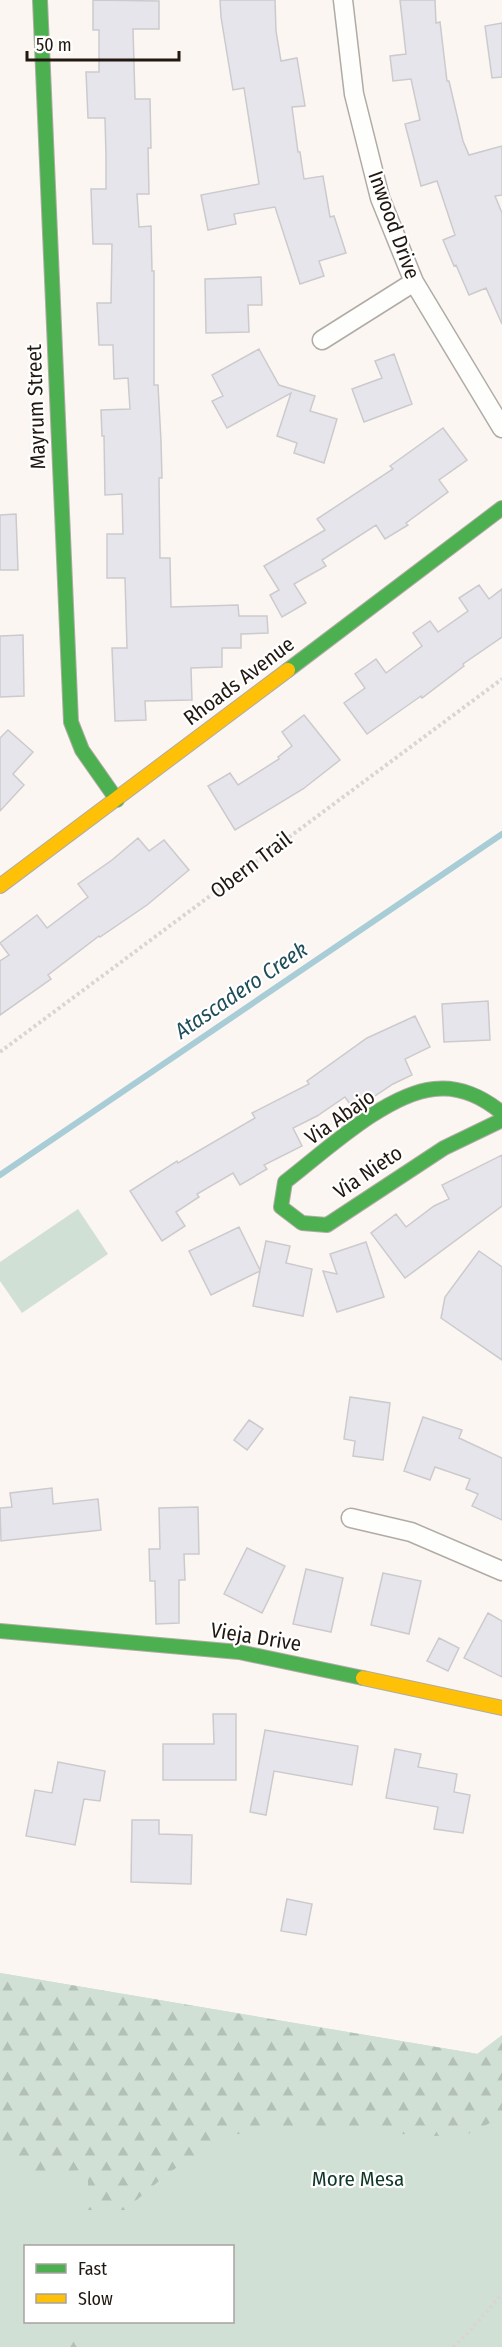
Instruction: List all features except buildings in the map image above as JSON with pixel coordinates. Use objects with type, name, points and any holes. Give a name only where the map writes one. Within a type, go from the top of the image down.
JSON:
[{"type":"street","name":"Mayrum Street","points":[[40,0],[71,722],[82,750],[117,800]]},
{"type":"street","name":"Inwood Drive","points":[[344,0],[354,94],[380,198],[414,282],[502,428]]},
{"type":"street","points":[[322,340],[414,282]]},
{"type":"street","name":"Rhoads Avenue","points":[[0,886],[502,508]]},
{"type":"street","name":"Via Abajo","points":[[285,1182],[381,1111],[421,1091],[449,1088],[490,1101],[502,1113]]},
{"type":"street","name":"Via Nieto","points":[[285,1182],[281,1207],[302,1223],[327,1225],[444,1148],[502,1120]]},
{"type":"street","points":[[351,1518],[411,1532],[502,1571]]},
{"type":"street","name":"Vieja Drive","points":[[0,1631],[239,1652],[502,1708]]},
{"type":"path","name":"Obern Trail","points":[[0,1052],[502,679]]},
{"type":"path","points":[[453,2347],[502,2294]]},
{"type":"green space","points":[[78,1209],[108,1254],[22,1313],[0,1281],[0,1262]]},
{"type":"green space","name":"More Mesa","points":[[0,1973],[502,2058],[502,2347],[0,2347]]},
{"type":"green space","points":[[0,1973],[477,2054],[502,2035],[502,2117],[468,2134],[435,2136],[369,2132],[328,2126],[269,2127],[234,2135],[211,2151],[186,2161],[125,2210],[88,2210],[88,2170],[34,2173],[0,2158]]},
{"type":"green space","points":[[76,2328],[81,2331],[91,2347],[62,2347]]},
{"type":"waterway","name":"Atascadero Creek","points":[[0,1175],[502,834]]},
{"type":"traffic: fast","points":[[40,0],[71,722],[82,750],[117,800]]},
{"type":"traffic: fast","points":[[288,670],[502,508]]},
{"type":"traffic: fast","points":[[502,1113],[487,1102],[461,1091],[434,1089],[415,1093],[355,1126],[285,1182],[281,1207],[302,1223],[327,1225],[444,1148],[502,1120]]},
{"type":"traffic: fast","points":[[0,1631],[239,1652],[363,1678]]},
{"type":"traffic: slow","points":[[0,886],[288,670]]},
{"type":"traffic: slow","points":[[363,1678],[502,1708]]}]
